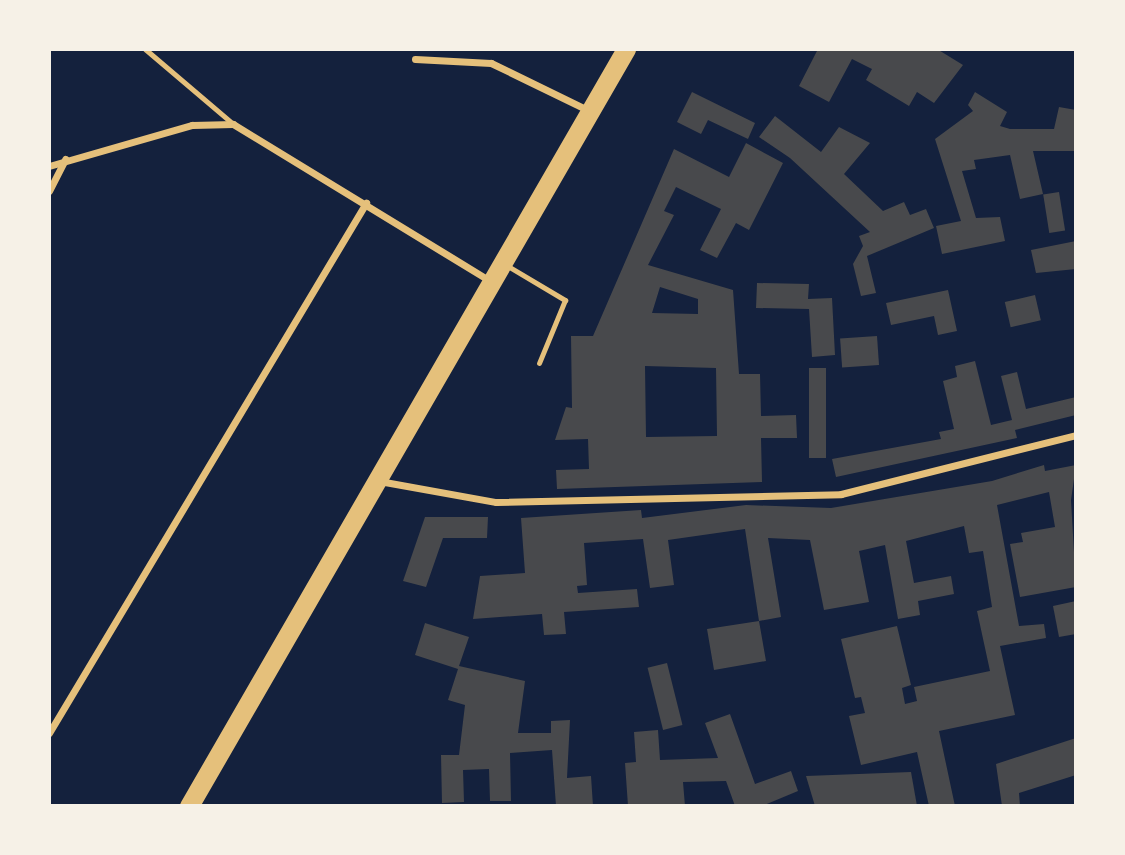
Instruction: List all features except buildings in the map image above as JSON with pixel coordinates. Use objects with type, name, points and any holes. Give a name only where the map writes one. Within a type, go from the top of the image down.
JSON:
[{"type":"highway","points":[[189,806],[626,49]]},
{"type":"street","points":[[415,60],[491,63],[591,111]]},
{"type":"street","points":[[49,166],[65,159],[192,125],[233,124],[492,282]]},
{"type":"street","points":[[49,191],[65,159]]},
{"type":"street","points":[[49,733],[366,203]]},
{"type":"street","points":[[378,481],[496,502],[841,494],[1076,435]]},
{"type":"lane","points":[[145,49],[233,124]]},
{"type":"lane","points":[[503,264],[565,300],[539,363]]}]
